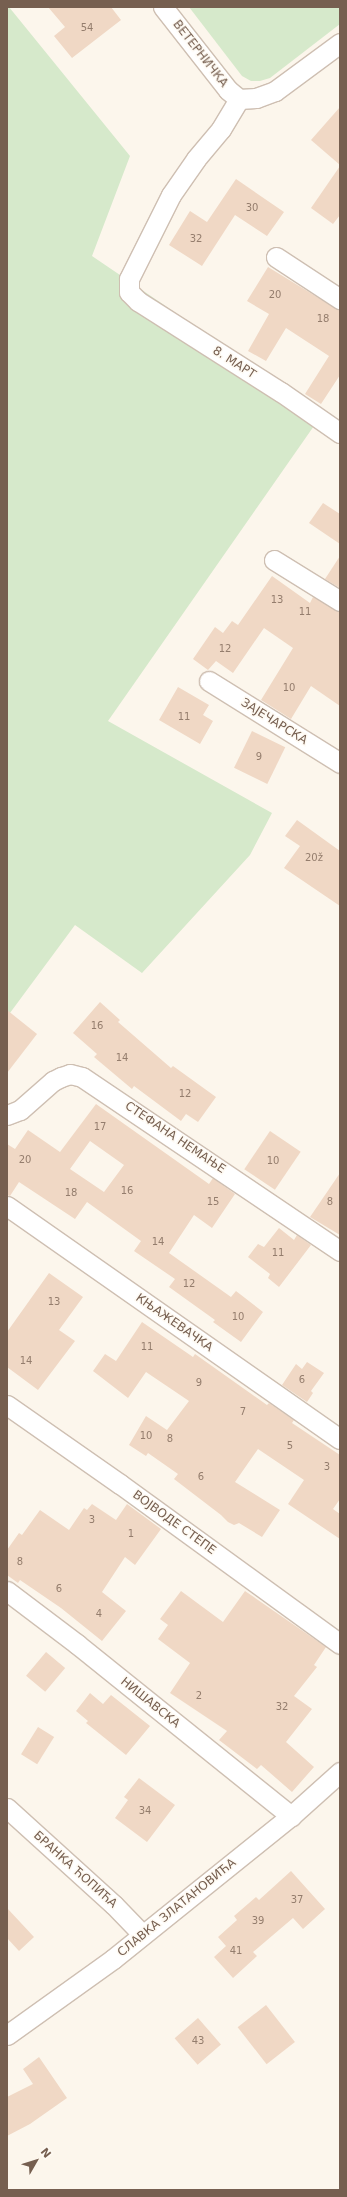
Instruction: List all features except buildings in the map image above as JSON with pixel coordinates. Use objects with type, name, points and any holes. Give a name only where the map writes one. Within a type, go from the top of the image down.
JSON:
[{"type":"street","name":"ВЕТЕРНИЧКА","points":[[163,7],[228,90],[239,99]]},
{"type":"street","points":[[239,99],[256,98],[276,91],[340,43]]},
{"type":"street","name":"8. МАРТ","points":[[239,99],[221,129],[196,159],[171,195],[129,279],[129,292],[138,301],[281,392],[340,433]]},
{"type":"street","points":[[276,257],[340,299]]},
{"type":"street","points":[[274,560],[340,602]]},
{"type":"street","name":"ЗАЈЕЧАРСКА","points":[[209,681],[340,763]]},
{"type":"street","name":"СТЕФАНА НЕМАЊЕ","points":[[7,1115],[20,1110],[53,1081],[70,1074],[82,1076],[340,1251]]},
{"type":"street","name":"КЊАЖЕВАЧКА","points":[[7,1206],[340,1439]]},
{"type":"street","name":"ВОЈВОДЕ СТЕПЕ","points":[[7,1405],[120,1484],[340,1644]]},
{"type":"street","name":"НИШАВСКА","points":[[7,1591],[77,1644],[291,1816]]},
{"type":"street","name":"СЛАВКА ЗЛАТАНОВИЋА","points":[[9,2031],[113,1959],[142,1934],[291,1816],[340,1772]]},
{"type":"street","name":"БРАНКА ЋОПИЋА","points":[[7,1808],[114,1905],[142,1934]]},
{"type":"green space","points":[[7,7],[9,7],[130,156],[92,256],[323,413],[108,721],[272,813],[250,855],[142,973],[75,925],[7,1017]]},
{"type":"green space","points":[[189,7],[340,7],[340,24],[270,78],[260,81],[251,81],[242,76]]}]
